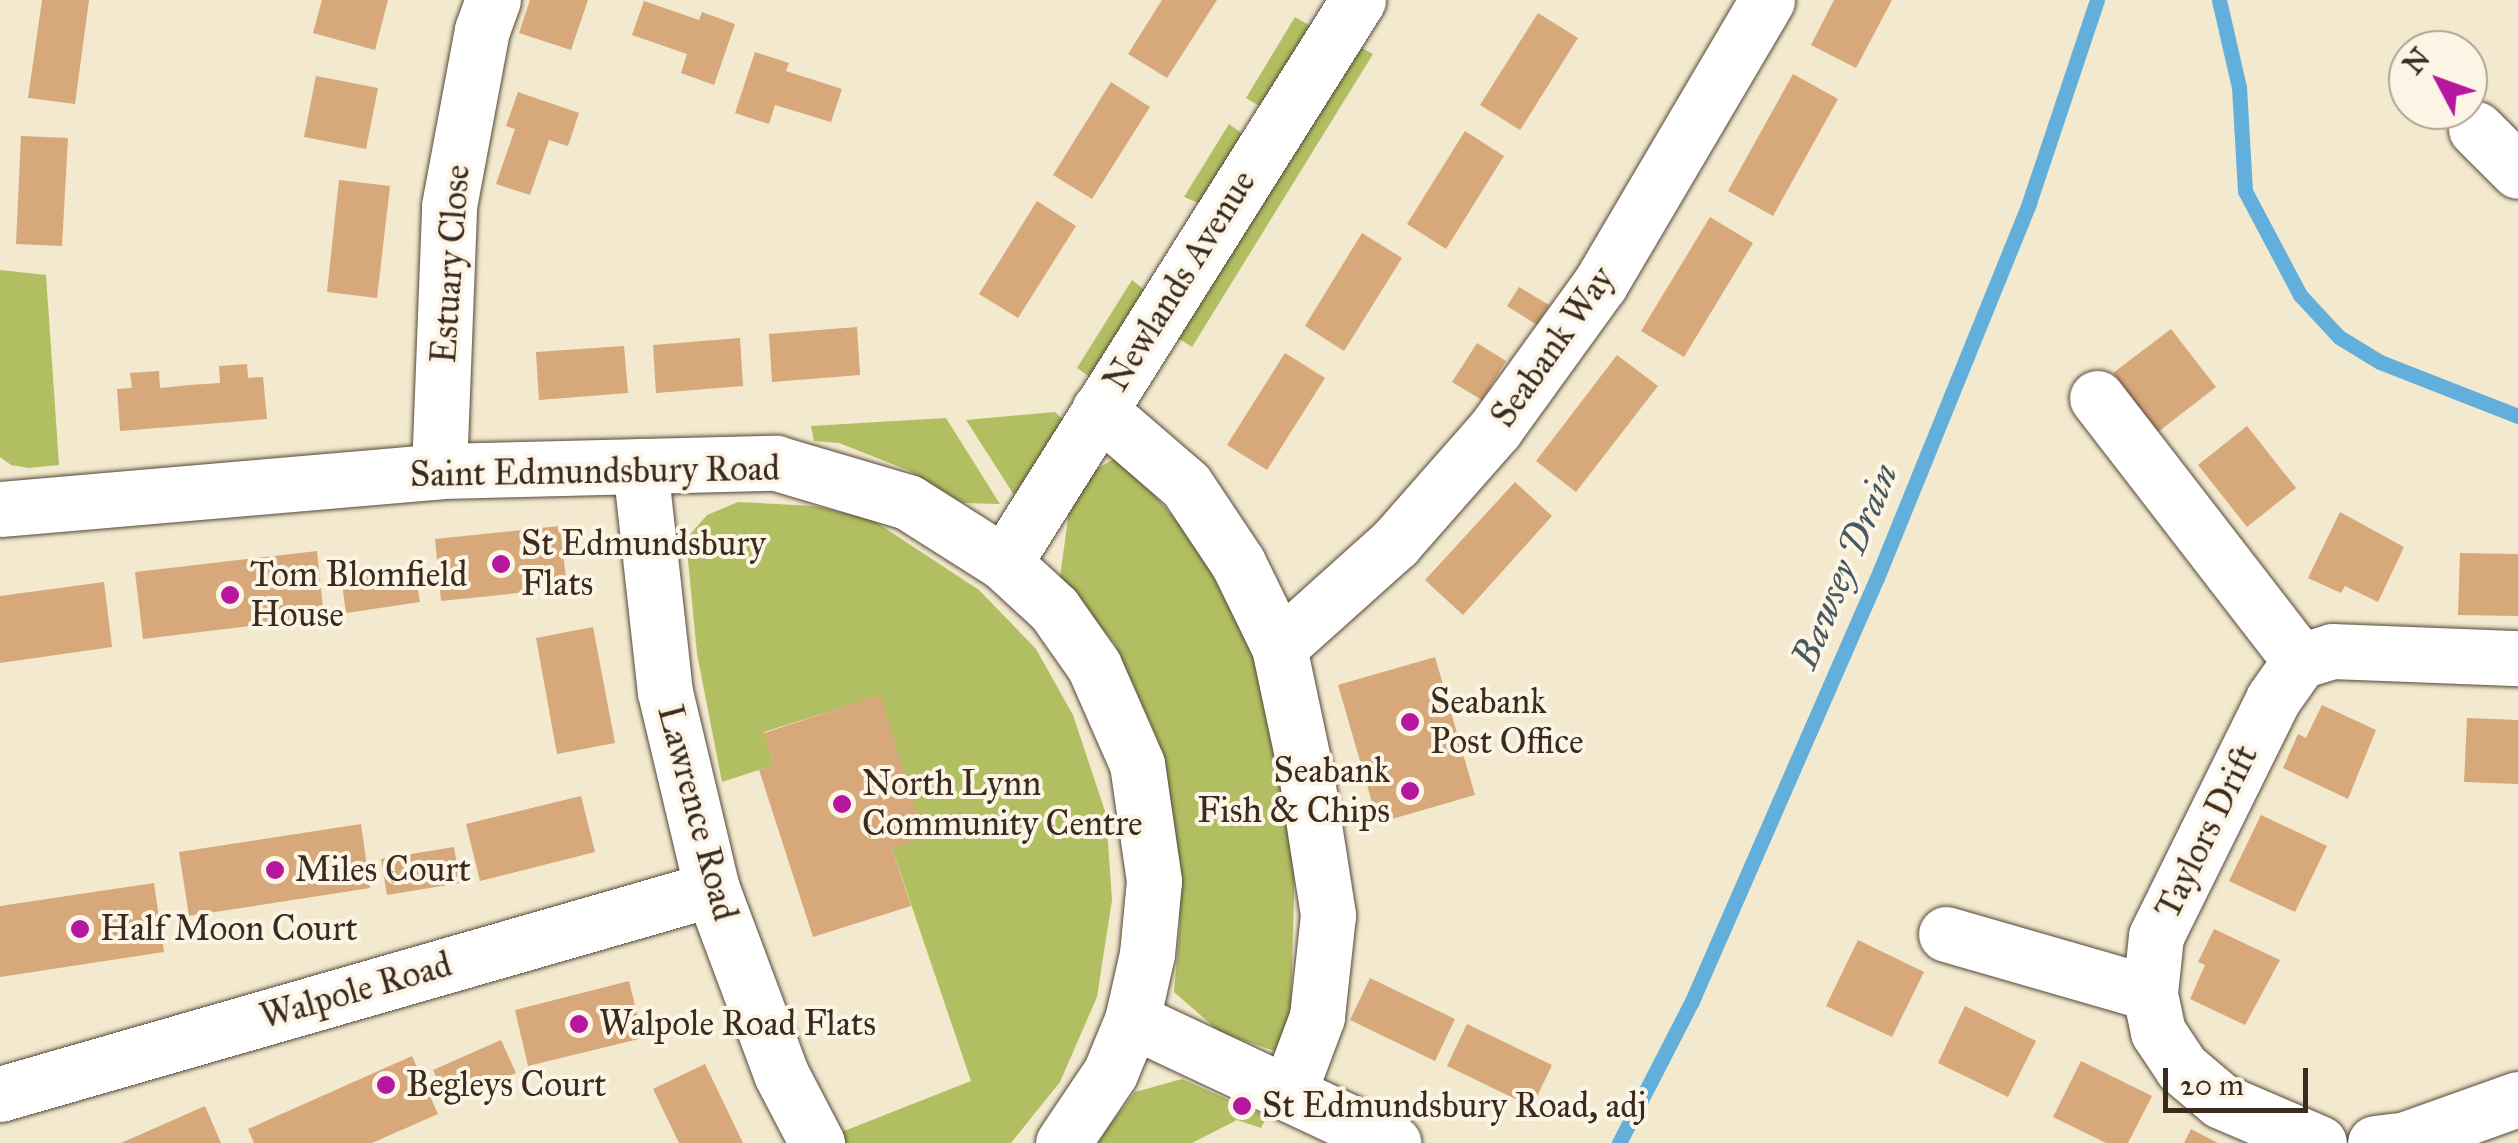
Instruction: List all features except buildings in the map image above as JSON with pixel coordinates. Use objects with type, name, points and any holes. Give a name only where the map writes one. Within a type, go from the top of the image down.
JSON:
[{"type":"street","name":"Estuary Close","points":[[439,472],[448,206],[482,30],[492,0]]},
{"type":"street","name":"Newlands Avenue","points":[[1004,563],[1358,0]]},
{"type":"street","name":"Seabank Way","points":[[1279,648],[1395,544],[1495,429],[1600,284],[1767,0]]},
{"type":"street","points":[[2477,130],[2518,171]]},
{"type":"street","points":[[2098,398],[2300,661],[2333,651],[2518,658]]},
{"type":"street","points":[[1099,410],[1186,484],[1238,564],[1279,648],[1306,774],[1328,915],[1317,1016],[1288,1094]]},
{"type":"street","name":"Saint Edmundsbury Road","points":[[0,509],[439,472],[776,463],[908,502],[1004,563],[1054,609],[1094,666],[1137,764],[1154,881],[1147,954],[1132,1020],[1110,1072],[1063,1143]]},
{"type":"street","name":"Lawrence Road","points":[[640,466],[666,692],[712,889],[781,1074],[817,1143]]},
{"type":"street","name":"Taylors Drift","points":[[2300,661],[2273,699],[2156,936],[2150,993],[2158,1032],[2182,1068],[2220,1101],[2318,1143]]},
{"type":"street","name":"Walpole Road","points":[[0,1094],[712,889]]},
{"type":"street","points":[[1946,934],[2150,993]]},
{"type":"street","points":[[1132,1020],[1393,1143]]},
{"type":"street","points":[[2375,1143],[2406,1139],[2518,1099]]},
{"type":"green space","points":[[1295,17],[1312,27],[1261,107],[1246,98]]},
{"type":"green space","points":[[1356,45],[1373,54],[1192,347],[1178,338]]},
{"type":"green space","points":[[1229,124],[1244,135],[1201,204],[1184,197]]},
{"type":"green space","points":[[0,270],[46,275],[59,465],[29,468],[11,465],[0,457]]},
{"type":"green space","points":[[1132,280],[1147,292],[1093,379],[1077,368]]},
{"type":"green space","points":[[1055,412],[1063,420],[1014,495],[966,420]]},
{"type":"green space","points":[[946,418],[1000,504],[963,503],[910,471],[839,443],[814,441],[811,426]]},
{"type":"green space","points":[[1120,455],[1198,546],[1259,667],[1295,857],[1291,1007],[1278,1052],[1221,1033],[1174,992],[1180,924],[1177,848],[1159,743],[1115,644],[1060,577],[1070,504],[1089,474]]},
{"type":"green space","points":[[738,502],[814,506],[871,519],[979,590],[1036,649],[1073,715],[1106,814],[1112,900],[1097,997],[1060,1082],[1011,1143],[845,1143],[839,1133],[971,1081],[892,848],[879,696],[764,732],[774,765],[722,782],[697,654],[686,539],[707,515]]},
{"type":"green space","points":[[1182,1079],[1267,1117],[1261,1128],[1237,1120],[1192,1143],[1096,1143],[1135,1092]]},
{"type":"waterway","name":"Bawsey Drain","points":[[1619,1143],[1692,1001],[1877,578],[2029,203],[2097,0]]},
{"type":"waterway","points":[[2219,0],[2239,87],[2245,191],[2300,295],[2339,337],[2380,362],[2518,416]]},
{"type":"place","name":"St Edmundsbury Flats","points":[[501,564]]},
{"type":"place","name":"Tom Blomfield House","points":[[230,595]]},
{"type":"place","name":"Seabank Post Office","points":[[1410,722]]},
{"type":"place","name":"Seabank Fish & Chips","points":[[1410,791]]},
{"type":"place","name":"North Lynn Community Centre","points":[[842,804]]},
{"type":"place","name":"Miles Court","points":[[275,870]]},
{"type":"place","name":"Half Moon Court","points":[[80,929]]},
{"type":"place","name":"Walpole Road Flats","points":[[579,1024]]},
{"type":"place","name":"Begleys Court","points":[[386,1085]]},
{"type":"place","name":"St Edmundsbury Road, adj","points":[[1242,1106]]}]
